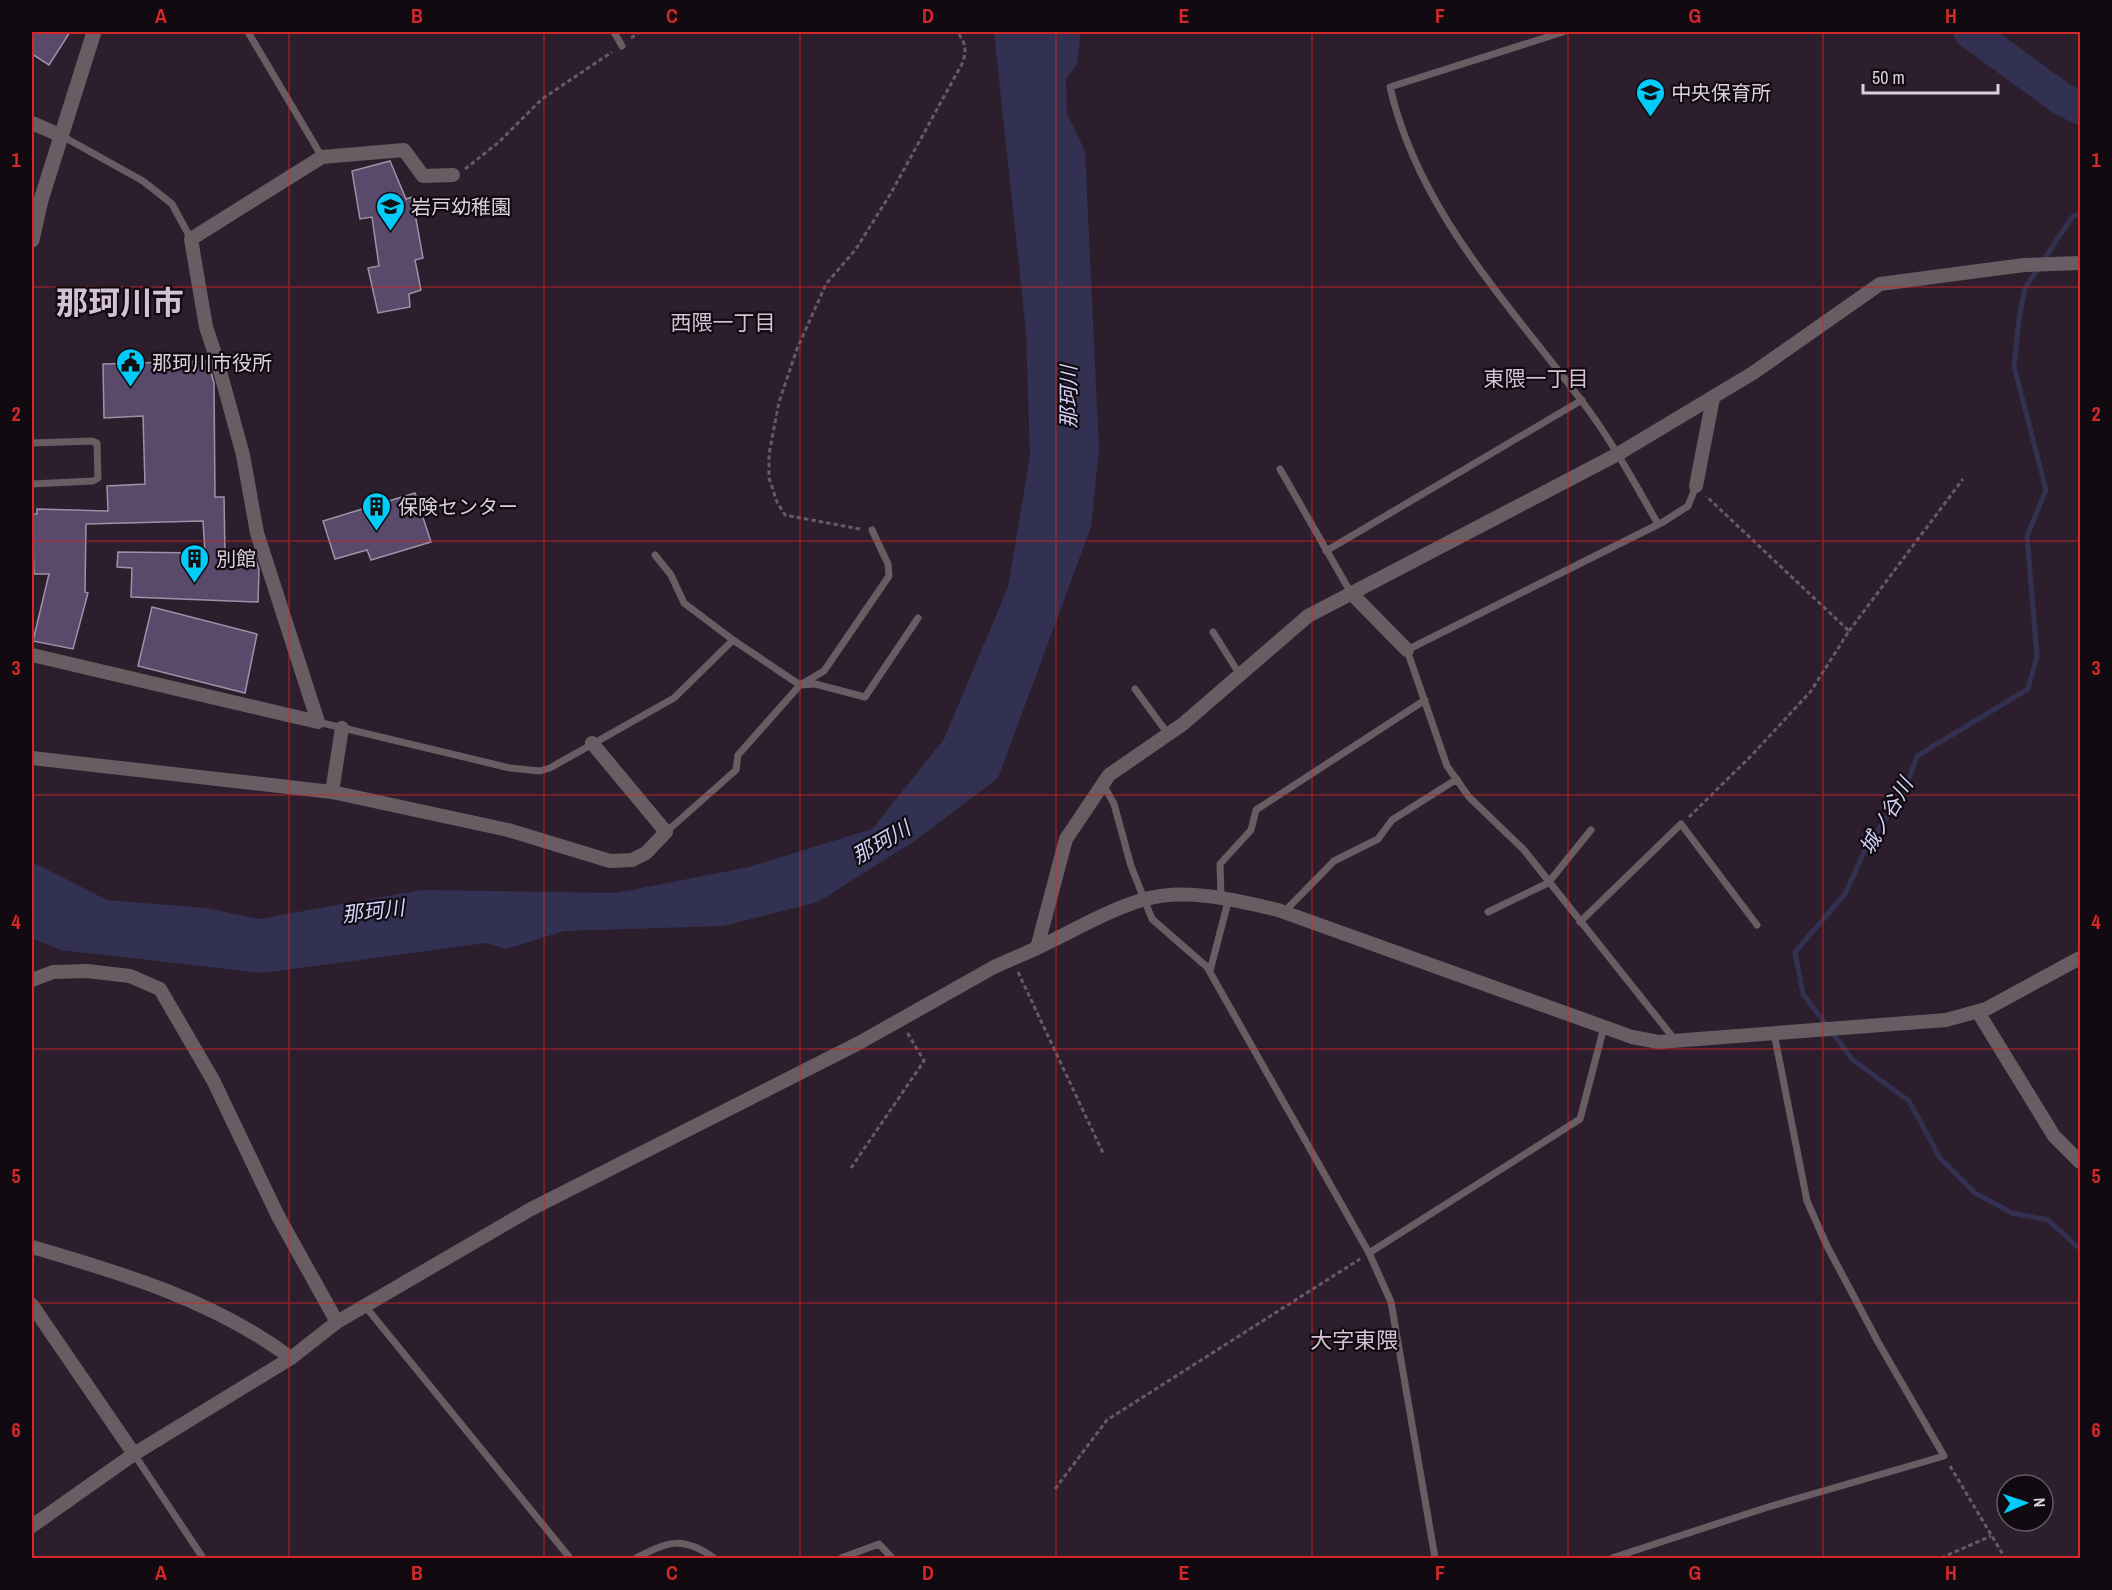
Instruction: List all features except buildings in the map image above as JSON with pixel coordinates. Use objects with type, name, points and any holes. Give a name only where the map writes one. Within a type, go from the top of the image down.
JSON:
[{"type":"street","points":[[32,240],[41,200],[94,32]]},
{"type":"street","points":[[32,123],[62,136]]},
{"type":"street","points":[[318,722],[257,533],[243,455],[206,327],[191,239],[322,157],[404,150],[423,176],[453,175]]},
{"type":"street","points":[[1037,948],[1066,839],[1109,775],[1168,734],[1308,616],[1553,490],[1618,454],[1753,373],[1880,284],[2024,265],[2080,263]]},
{"type":"street","points":[[1696,486],[1713,398]]},
{"type":"street","points":[[1351,593],[1407,650]]},
{"type":"street","points":[[32,655],[318,722]]},
{"type":"street","points":[[332,792],[342,728]]},
{"type":"street","points":[[32,758],[332,792],[508,830],[610,861],[632,860],[646,853],[666,832],[592,743]]},
{"type":"street","points":[[32,1526],[134,1455],[291,1358],[337,1322],[531,1209],[900,1020],[1012,959],[1143,900],[1178,896],[1225,898],[1284,912],[1604,1028],[1632,1037],[1659,1042],[1946,1020],[1978,1012],[2021,992],[2080,958]]},
{"type":"street","points":[[32,980],[53,972],[87,971],[130,976],[160,989],[213,1080],[278,1216],[337,1322]]},
{"type":"street","points":[[1978,1012],[2054,1136],[2080,1162]]},
{"type":"street","points":[[32,1247],[108,1270],[181,1297],[261,1335],[291,1358]]},
{"type":"street","points":[[32,1305],[134,1455]]},
{"type":"lane","points":[[248,32],[322,157]]},
{"type":"lane","points":[[614,32],[622,46]]},
{"type":"lane","points":[[1563,32],[1390,87],[1398,123],[1424,183],[1473,262],[1582,400],[1618,454],[1658,524]]},
{"type":"lane","points":[[62,136],[143,181],[172,204],[191,239]]},
{"type":"lane","points":[[1326,550],[1582,400]]},
{"type":"lane","points":[[32,443],[92,441],[97,443],[98,478],[93,481],[32,484]]},
{"type":"lane","points":[[1280,469],[1351,593]]},
{"type":"lane","points":[[1677,1041],[1548,883],[1524,850],[1469,797],[1447,766],[1407,650],[1658,524],[1688,506],[1696,486]]},
{"type":"lane","points":[[666,832],[736,770],[738,755],[800,685],[824,671],[889,576],[888,564],[872,530]]},
{"type":"lane","points":[[655,555],[671,575],[684,603],[733,640],[800,685],[815,684],[865,697],[918,618]]},
{"type":"lane","points":[[1213,632],[1240,675]]},
{"type":"lane","points":[[318,722],[510,768],[540,771],[674,698],[733,640]]},
{"type":"lane","points":[[1135,689],[1168,734]]},
{"type":"lane","points":[[1210,971],[1225,898],[1220,864],[1251,830],[1256,810],[1425,700]]},
{"type":"lane","points":[[1284,912],[1334,861],[1377,840],[1392,820],[1456,779]]},
{"type":"lane","points":[[1103,784],[1114,804],[1143,900],[1152,919],[1210,971],[1369,1253],[1391,1302],[1435,1558]]},
{"type":"lane","points":[[1580,922],[1681,824],[1757,925]]},
{"type":"lane","points":[[1488,912],[1548,883],[1591,830]]},
{"type":"lane","points":[[1369,1253],[1580,1119],[1604,1028]]},
{"type":"lane","points":[[1612,1558],[1768,1507],[1944,1456],[1878,1342],[1827,1246],[1808,1201],[1774,1033]]},
{"type":"lane","points":[[365,1306],[570,1558]]},
{"type":"lane","points":[[134,1455],[203,1558]]},
{"type":"lane","points":[[636,1558],[666,1543],[697,1545],[714,1558]]},
{"type":"lane","points":[[841,1558],[857,1550],[879,1544],[892,1558]]},
{"type":"path","points":[[453,175],[499,142],[542,99],[640,32]]},
{"type":"path","points":[[872,530],[822,524],[785,515],[777,502],[769,478],[769,454],[779,402],[797,349],[825,284],[856,249],[891,193],[963,62],[966,50],[957,32]]},
{"type":"path","points":[[1681,824],[1753,754],[1811,691],[1849,631],[1963,479]]},
{"type":"path","points":[[1696,486],[1849,631]]},
{"type":"path","points":[[1012,959],[1103,1153]]},
{"type":"path","points":[[851,1168],[924,1061],[900,1020]]},
{"type":"path","points":[[1055,1489],[1107,1419],[1369,1253]]},
{"type":"path","points":[[1944,1456],[2005,1558]]},
{"type":"path","points":[[1941,1558],[1991,1536]]},
{"type":"water","points":[[994,32],[1081,32],[1077,65],[1066,78],[1067,114],[1085,151],[1099,450],[1091,527],[998,778],[916,840],[818,902],[723,926],[564,931],[506,949],[486,943],[263,973],[60,950],[32,938],[32,862],[107,900],[206,908],[259,919],[421,890],[616,893],[749,867],[872,829],[944,739],[1008,587],[1030,456],[1026,332]]},
{"type":"waterway","name":"那珂川","points":[[1970,32],[2062,99],[2080,108]]},
{"type":"waterway","name":"城ノ谷川","points":[[2080,213],[2072,217],[2025,288],[2019,319],[2014,366],[2046,490],[2027,536],[2037,656],[2028,689],[1917,756],[1904,793],[1867,846],[1845,894],[1795,952],[1803,994],[1852,1059],[1909,1101],[1940,1158],[1975,1193],[2012,1213],[2048,1220],[2080,1249]]},
{"type":"place","name":"中央保育所","points":[[1650,118]]},
{"type":"place","name":"岩戸幼稚園","points":[[390,232]]},
{"type":"place","name":"那珂川市役所","points":[[131,388]]},
{"type":"place","name":"保険センター","points":[[377,532]]},
{"type":"place","name":"別館","points":[[195,584]]},
{"type":"district","name":"那珂川市","points":[[120,302]]},
{"type":"district","name":"西隈一丁目","points":[[723,322]]},
{"type":"district","name":"東隈一丁目","points":[[1536,378]]},
{"type":"district","name":"大字東隈","points":[[1354,1340]]}]
